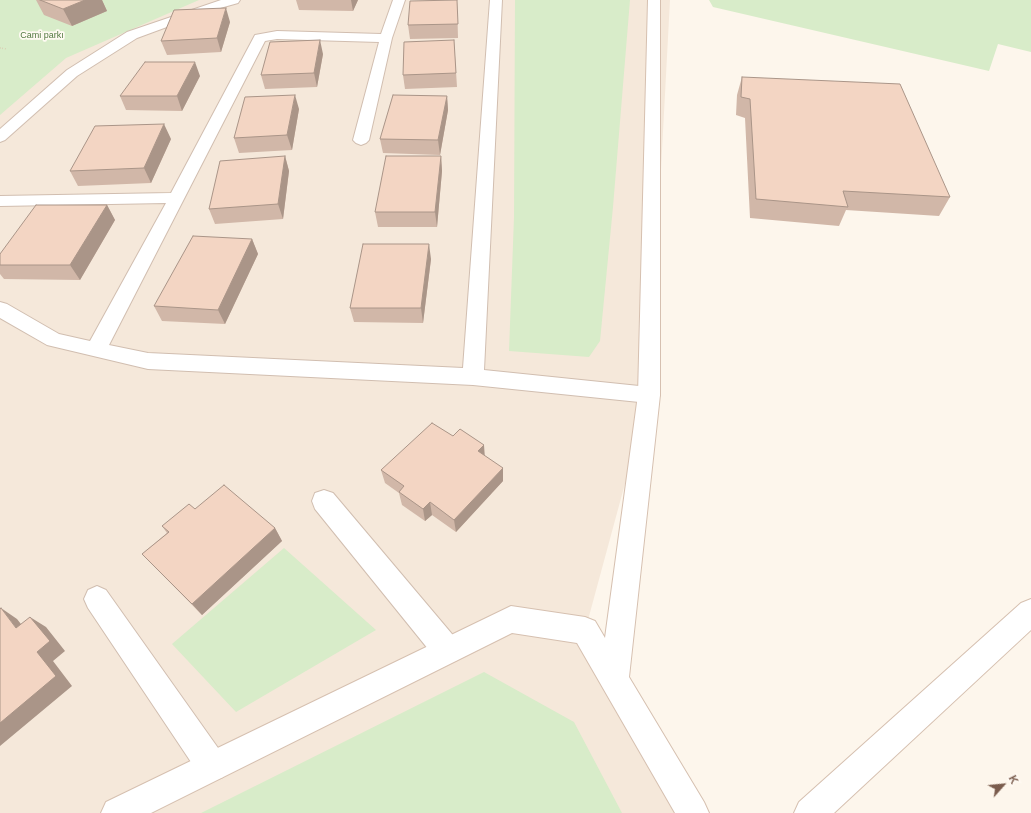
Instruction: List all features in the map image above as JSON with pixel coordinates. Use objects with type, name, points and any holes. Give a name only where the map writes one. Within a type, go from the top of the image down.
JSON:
[{"type":"street","points":[[0,137],[72,74],[132,35],[209,7],[234,0]]},
{"type":"street","points":[[361,140],[386,38],[399,0]]},
{"type":"street","points":[[473,377],[496,0]]},
{"type":"street","points":[[614,679],[648,395],[654,0]]},
{"type":"street","points":[[96,349],[177,198],[260,38],[277,35],[386,38]]},
{"type":"street","points":[[0,201],[177,198]]},
{"type":"street","points":[[0,310],[54,340],[148,360],[473,377],[648,395]]},
{"type":"street","points":[[324,501],[447,650]]},
{"type":"street","points":[[97,599],[212,766]]},
{"type":"street","points":[[810,813],[1031,612]]},
{"type":"street","points":[[117,813],[511,619],[584,631],[693,813]]},
{"type":"path","points":[[0,48],[7,49]]},
{"type":"shaded area","points":[[0,0],[670,0],[649,395],[585,631],[692,813],[0,813]]},
{"type":"green space","name":"Cami parkı","points":[[0,0],[199,0],[66,58],[0,115]]},
{"type":"green space","points":[[515,0],[630,0],[613,207],[600,341],[589,357],[509,351],[514,217]]},
{"type":"green space","points":[[709,0],[1031,0],[1031,52],[998,44],[989,71],[713,7]]},
{"type":"green space","points":[[284,548],[376,630],[236,712],[172,644]]},
{"type":"green space","points":[[484,672],[574,722],[622,813],[201,813]]},
{"type":"building","points":[[40,0],[85,0],[63,9]]},
{"type":"building","points":[[457,0],[458,24],[408,25],[410,1]]},
{"type":"building","points":[[226,8],[217,38],[161,41],[174,10]]},
{"type":"building","points":[[320,40],[314,73],[261,75],[270,42]]},
{"type":"building","points":[[454,40],[456,73],[403,75],[404,42]]},
{"type":"building","points":[[145,62],[195,62],[177,96],[120,96]]},
{"type":"building","points":[[742,77],[900,84],[950,197],[843,191],[848,207],[756,199],[750,99],[741,97]]},
{"type":"building","points":[[295,95],[287,135],[234,138],[245,97]]},
{"type":"building","points":[[393,95],[447,96],[438,140],[380,139]]},
{"type":"building","points":[[164,124],[144,168],[70,171],[95,126]]},
{"type":"building","points":[[285,156],[278,204],[209,209],[220,161]]},
{"type":"building","points":[[386,156],[441,156],[435,212],[375,212]]},
{"type":"building","points":[[36,205],[107,205],[70,265],[0,265],[0,254]]},
{"type":"building","points":[[193,236],[252,239],[218,310],[154,306]]},
{"type":"building","points":[[363,244],[429,244],[421,308],[350,308]]},
{"type":"building","points":[[432,423],[453,436],[460,429],[484,445],[478,451],[503,468],[454,520],[430,502],[423,509],[399,492],[404,486],[381,470]]},
{"type":"building","points":[[224,485],[275,528],[192,604],[142,554],[169,532],[162,526],[189,504],[195,509]]},
{"type":"building","points":[[1,608],[16,628],[30,617],[50,641],[37,652],[56,676],[0,723],[0,609]]}]
